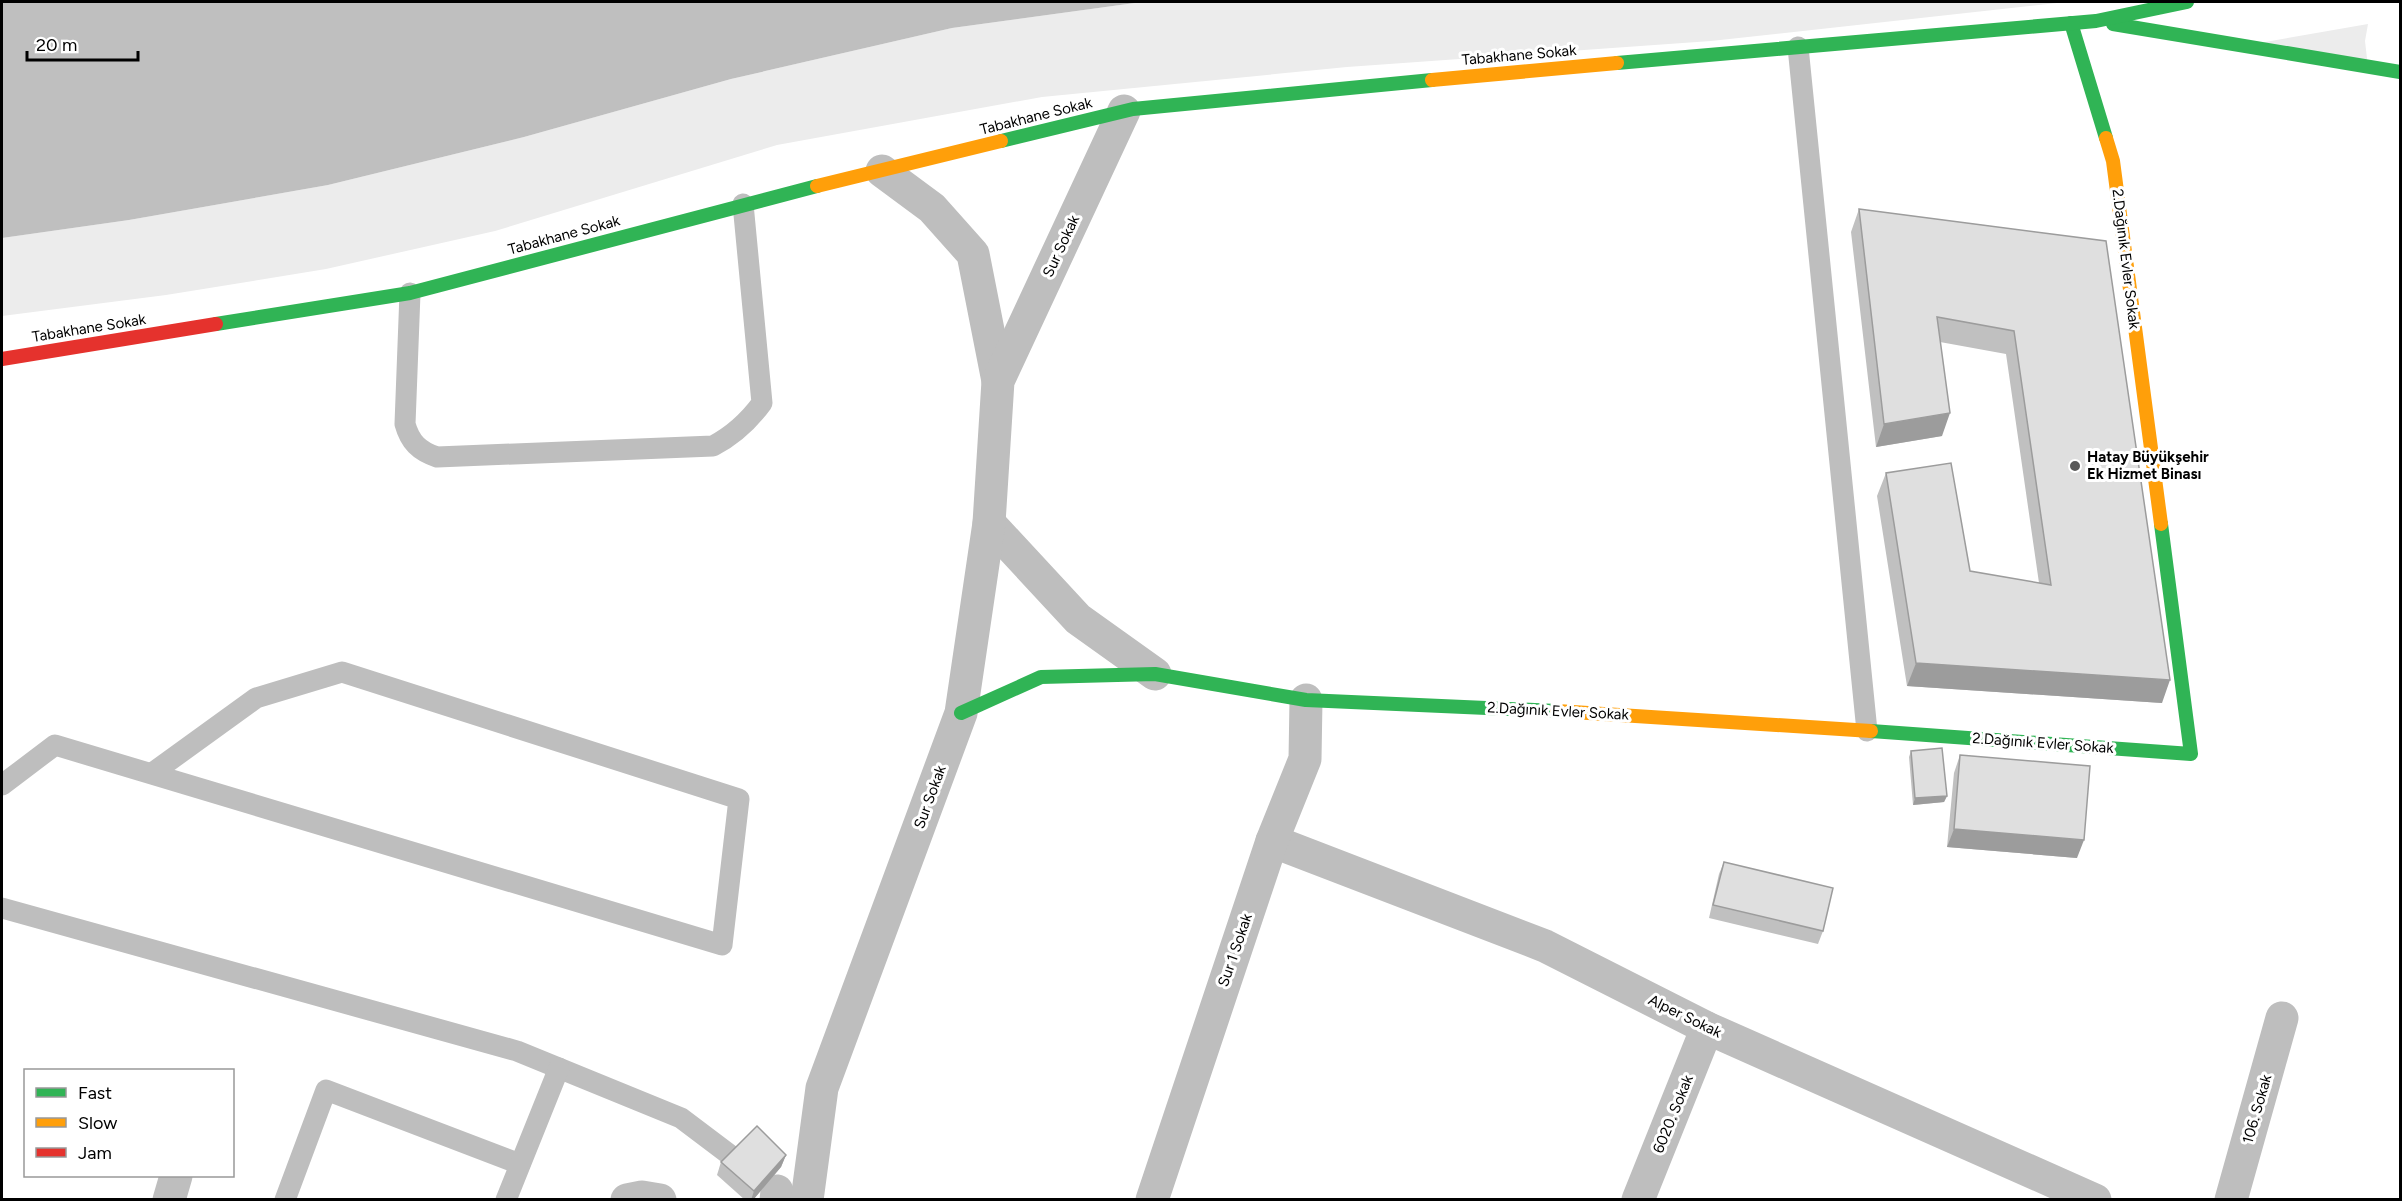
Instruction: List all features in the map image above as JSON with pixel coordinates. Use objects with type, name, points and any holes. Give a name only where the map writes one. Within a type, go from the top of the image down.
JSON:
[{"type":"street","points":[[2097,21],[2187,2]]},
{"type":"street","points":[[2097,21],[2400,72]]},
{"type":"street","name":"Tabakhane Sokak","points":[[2,359],[410,293],[743,204],[1124,111],[1567,67],[2097,21]]},
{"type":"street","name":"2.Dağınık Evler Sokak","points":[[961,713],[1041,677],[1155,674],[1306,700],[1629,714],[2191,754],[2113,161],[2071,23]]},
{"type":"street","name":"Sur Sokak","points":[[998,381],[1124,111]]},
{"type":"street","name":"Sur Sokak","points":[[786,1195],[822,1088],[961,713],[989,523],[998,381],[973,254],[932,208],[882,171]]},
{"type":"street","name":"2.Dağınık Evler Sokak","points":[[989,523],[1078,619],[1155,674]]},
{"type":"street","name":"Sur 1 Sokak","points":[[1152,1200],[1272,841],[1305,759],[1306,700]]},
{"type":"street","name":"Alper Sokak","points":[[1272,841],[1545,946],[1707,1028],[2095,1200]]},
{"type":"street","name":"106. Sokak","points":[[2231,1200],[2282,1018]]},
{"type":"street","name":"6020. Sokak","points":[[1638,1200],[1707,1028]]},
{"type":"street","points":[[169,1200],[176,1177]]},
{"type":"street","points":[[627,1200],[642,1197],[660,1200]]},
{"type":"lane","points":[[1798,47],[1867,731]]},
{"type":"lane","points":[[410,293],[405,424],[408,436],[415,446],[425,453],[437,457],[713,446],[743,426],[762,403],[743,204]]},
{"type":"lane","points":[[2,785],[55,745],[151,774],[722,945],[739,799],[342,672],[256,698],[151,774]]},
{"type":"lane","points":[[2,908],[518,1051],[681,1118],[734,1158]]},
{"type":"lane","points":[[506,1200],[559,1068]]},
{"type":"lane","points":[[285,1200],[326,1090],[520,1164]]},
{"type":"shaded area","points":[[2,2],[1142,2],[952,28],[731,79],[524,137],[328,185],[129,220],[2,238]]},
{"type":"shaded area","points":[[1142,2],[2066,2],[1711,41],[1347,67],[1042,97],[777,145],[495,231],[326,269],[166,295],[2,316],[2,238],[129,220],[328,185],[524,137],[731,79],[952,28]]},
{"type":"shaded area","points":[[2368,24],[2365,41],[2368,67],[2231,48]]},
{"type":"building","name":"Hatay Büyükşehir Ek Hizmet Binası","points":[[1859,209],[2106,241],[2170,680],[1916,663],[1886,473],[1951,463],[1970,571],[2051,585],[2014,331],[1937,317],[1950,413],[1884,424]]},
{"type":"building","points":[[1942,748],[1947,796],[1915,798],[1911,751]]},
{"type":"building","points":[[1960,755],[2090,766],[2084,840],[1954,829]]},
{"type":"building","points":[[1724,862],[1833,888],[1823,931],[1713,905]]},
{"type":"building","points":[[757,1126],[786,1155],[754,1191],[721,1162]]},
{"type":"traffic: fast","points":[[1617,63],[2096,21],[2187,2]]},
{"type":"traffic: fast","points":[[2071,23],[2106,138]]},
{"type":"traffic: fast","points":[[2113,24],[2400,72]]},
{"type":"traffic: fast","points":[[1001,141],[1133,109],[1432,80]]},
{"type":"traffic: fast","points":[[216,324],[410,293],[817,186]]},
{"type":"traffic: fast","points":[[1871,731],[2191,754],[2161,524]]},
{"type":"traffic: fast","points":[[961,713],[1041,677],[1155,674],[1306,700],[1557,711]]},
{"type":"traffic: slow","points":[[1432,80],[1617,63]]},
{"type":"traffic: slow","points":[[2106,138],[2113,161],[2161,524]]},
{"type":"traffic: slow","points":[[817,186],[1001,141]]},
{"type":"traffic: slow","points":[[1557,711],[1871,731]]},
{"type":"traffic: jam","points":[[2,359],[216,324]]},
{"type":"place","name":"Hatay Büyükşehir Ek Hizmet Binası","points":[[2075,466]]}]
